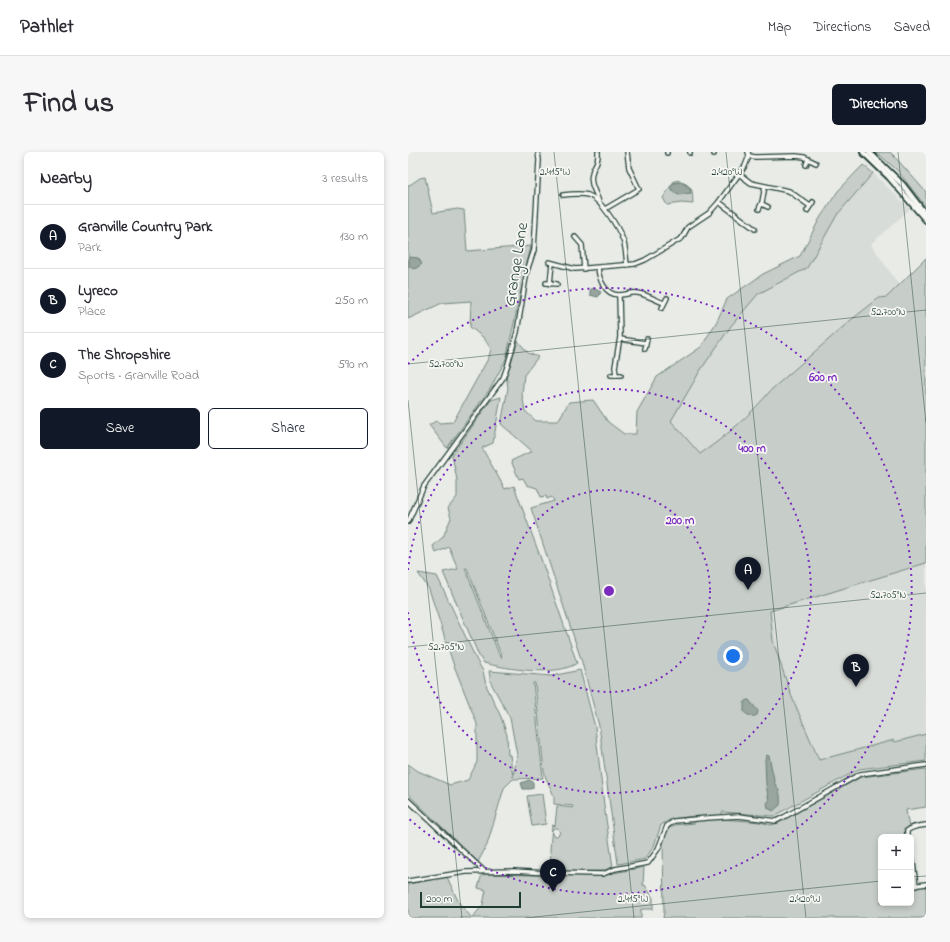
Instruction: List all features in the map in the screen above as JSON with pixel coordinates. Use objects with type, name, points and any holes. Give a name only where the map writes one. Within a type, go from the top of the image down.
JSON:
[{"type":"main road","points":[[863,152],[889,177],[926,220]]},
{"type":"main road","points":[[870,152],[902,185],[926,215]]},
{"type":"street","name":"Grange Lane","points":[[408,522],[424,486],[503,378],[508,364],[515,338],[527,271],[534,250],[539,160],[538,152]]},
{"type":"street","points":[[598,152],[598,161],[591,174],[593,188],[623,240],[627,265]]},
{"type":"street","points":[[605,209],[639,189],[629,168],[628,153]]},
{"type":"street","points":[[550,284],[550,263],[575,269],[635,264],[645,260],[682,238],[688,227],[709,214],[719,202],[745,166],[749,154],[755,157],[796,156],[816,163]]},
{"type":"street","points":[[806,166],[808,159]]},
{"type":"street","points":[[739,174],[751,183],[789,191],[810,206]]},
{"type":"street","points":[[759,209],[762,204],[765,186]]},
{"type":"street","points":[[563,195],[580,194],[590,196],[600,202]]},
{"type":"street","points":[[719,202],[755,229]]},
{"type":"street","points":[[807,211],[813,202]]},
{"type":"street","points":[[762,204],[768,208]]},
{"type":"street","points":[[749,225],[753,220]]},
{"type":"street","points":[[575,237],[582,245],[584,269]]},
{"type":"street","points":[[598,268],[599,277],[608,291],[619,295],[637,293],[664,303]]},
{"type":"street","points":[[546,283],[557,284]]},
{"type":"street","points":[[619,295],[620,339],[613,375],[621,375]]},
{"type":"street","points":[[662,308],[667,298]]},
{"type":"street","points":[[620,339],[646,341],[645,349]]},
{"type":"street","points":[[408,882],[453,873],[484,872],[603,874],[615,869],[648,863],[658,849],[667,826],[674,821],[739,816],[776,821],[860,774],[926,765]]},
{"type":"street","points":[[408,800],[484,872]]},
{"type":"street","points":[[907,834],[907,831],[913,827],[926,825]]},
{"type":"street","points":[[914,870],[916,886],[926,884]]},
{"type":"shaded area","points":[[876,152],[890,152],[894,156],[926,192],[926,207],[897,170]]},
{"type":"shaded area","points":[[863,165],[873,173],[837,215],[807,268],[758,294],[731,326],[700,371],[671,421],[700,454],[720,440],[756,407],[772,389],[851,320],[879,298],[887,297],[926,258],[926,563],[770,611],[773,641],[791,695],[819,760],[894,740],[895,742],[926,734],[926,761],[859,769],[774,816],[722,812],[722,819],[760,822],[771,825],[778,823],[861,777],[926,769],[926,807],[906,810],[909,828],[904,829],[905,834],[878,834],[878,906],[914,906],[914,888],[926,886],[926,918],[663,918],[663,842],[668,829],[674,825],[695,823],[694,816],[671,819],[661,825],[654,846],[645,859],[618,864],[599,726],[581,659],[531,508],[554,501],[552,497],[547,499],[546,496],[541,497],[537,488],[527,485],[523,478],[519,479],[511,461],[532,451],[501,424],[508,388],[506,375],[518,341],[528,353],[538,357],[524,375],[522,394],[525,411],[536,421],[558,421],[569,402],[593,400],[608,422],[624,434],[636,434],[637,412],[657,377],[701,347],[717,321],[727,299],[763,274],[800,256],[820,218],[838,191]]},
{"type":"shaded area","points":[[873,173],[910,209],[871,244],[899,285],[887,297],[879,298],[851,320],[772,389],[762,401],[722,439],[700,454],[671,421],[700,371],[731,326],[758,294],[807,268],[837,215]]},
{"type":"shaded area","points":[[425,177],[433,213],[457,209],[464,210],[467,251],[531,246],[506,359],[490,389],[447,448],[429,425],[436,421],[440,423],[453,422],[489,357],[491,349],[484,338],[470,327],[471,301],[442,303],[408,319],[408,186],[420,178]]},
{"type":"shaded area","points":[[679,180],[690,187],[692,191],[693,204],[681,203],[667,205],[663,198],[674,181]],"holes":[[[678,182],[685,184],[691,190],[681,195],[674,183]]]},
{"type":"shaded area","points":[[681,182],[690,188],[691,193],[679,195],[674,193],[670,187],[674,183]]},
{"type":"shaded area","points":[[409,257],[418,258],[422,264],[415,269],[409,267]]},
{"type":"shaded area","points":[[593,288],[601,292],[598,297],[590,295],[590,290]]},
{"type":"shaded area","points":[[501,397],[493,443],[482,448],[505,489],[514,486],[577,663],[557,670],[545,671],[505,668],[484,663],[479,656],[443,572],[458,569],[449,547],[436,553],[433,546],[443,537],[451,518],[448,508],[457,497],[457,480],[452,455],[491,400]],"holes":[[[465,568],[467,568],[502,657],[500,657]]]},
{"type":"shaded area","points":[[926,563],[926,734],[895,742],[894,740],[819,760],[791,695],[773,641],[770,610]]},
{"type":"shaded area","points":[[418,573],[437,576],[483,671],[486,685],[501,717],[507,735],[508,755],[510,755],[513,777],[517,755],[510,718],[491,683],[489,671],[552,676],[580,670],[595,727],[613,867],[602,871],[555,872],[555,860],[551,860],[550,850],[552,825],[555,826],[557,806],[572,808],[573,806],[554,804],[554,796],[544,771],[535,683],[533,683],[543,778],[513,779],[504,788],[487,845],[478,862],[408,794],[408,764],[418,771],[450,785],[468,780],[477,762],[477,724],[453,663],[429,589]],"holes":[[[554,828],[558,828],[560,833],[557,836],[554,836],[552,830]]]},
{"type":"shaded area","points":[[749,700],[758,711],[757,715],[750,716],[744,712],[744,702]]},
{"type":"shaded area","points":[[766,755],[769,756],[775,784],[780,796],[780,805],[773,811],[768,808],[767,803],[769,801],[766,785]]},
{"type":"shaded area","points":[[529,780],[533,782],[533,788],[523,789],[521,783]]},
{"type":"shaded area","points":[[542,794],[546,824],[532,826],[527,796]]},
{"type":"shaded area","points":[[644,867],[643,885],[645,885],[653,898],[653,909],[641,909],[641,918],[472,918],[483,905],[486,890],[478,888],[482,874],[595,876]]},
{"type":"shaded area","points":[[447,877],[459,903],[472,918],[408,918],[408,884]]},
{"type":"place","name":"Granville Country Park","points":[[748,590]]},
{"type":"place","name":"Lyreco","points":[[856,687]]},
{"type":"place","name":"The Shropshire","points":[[553,892]]}]
